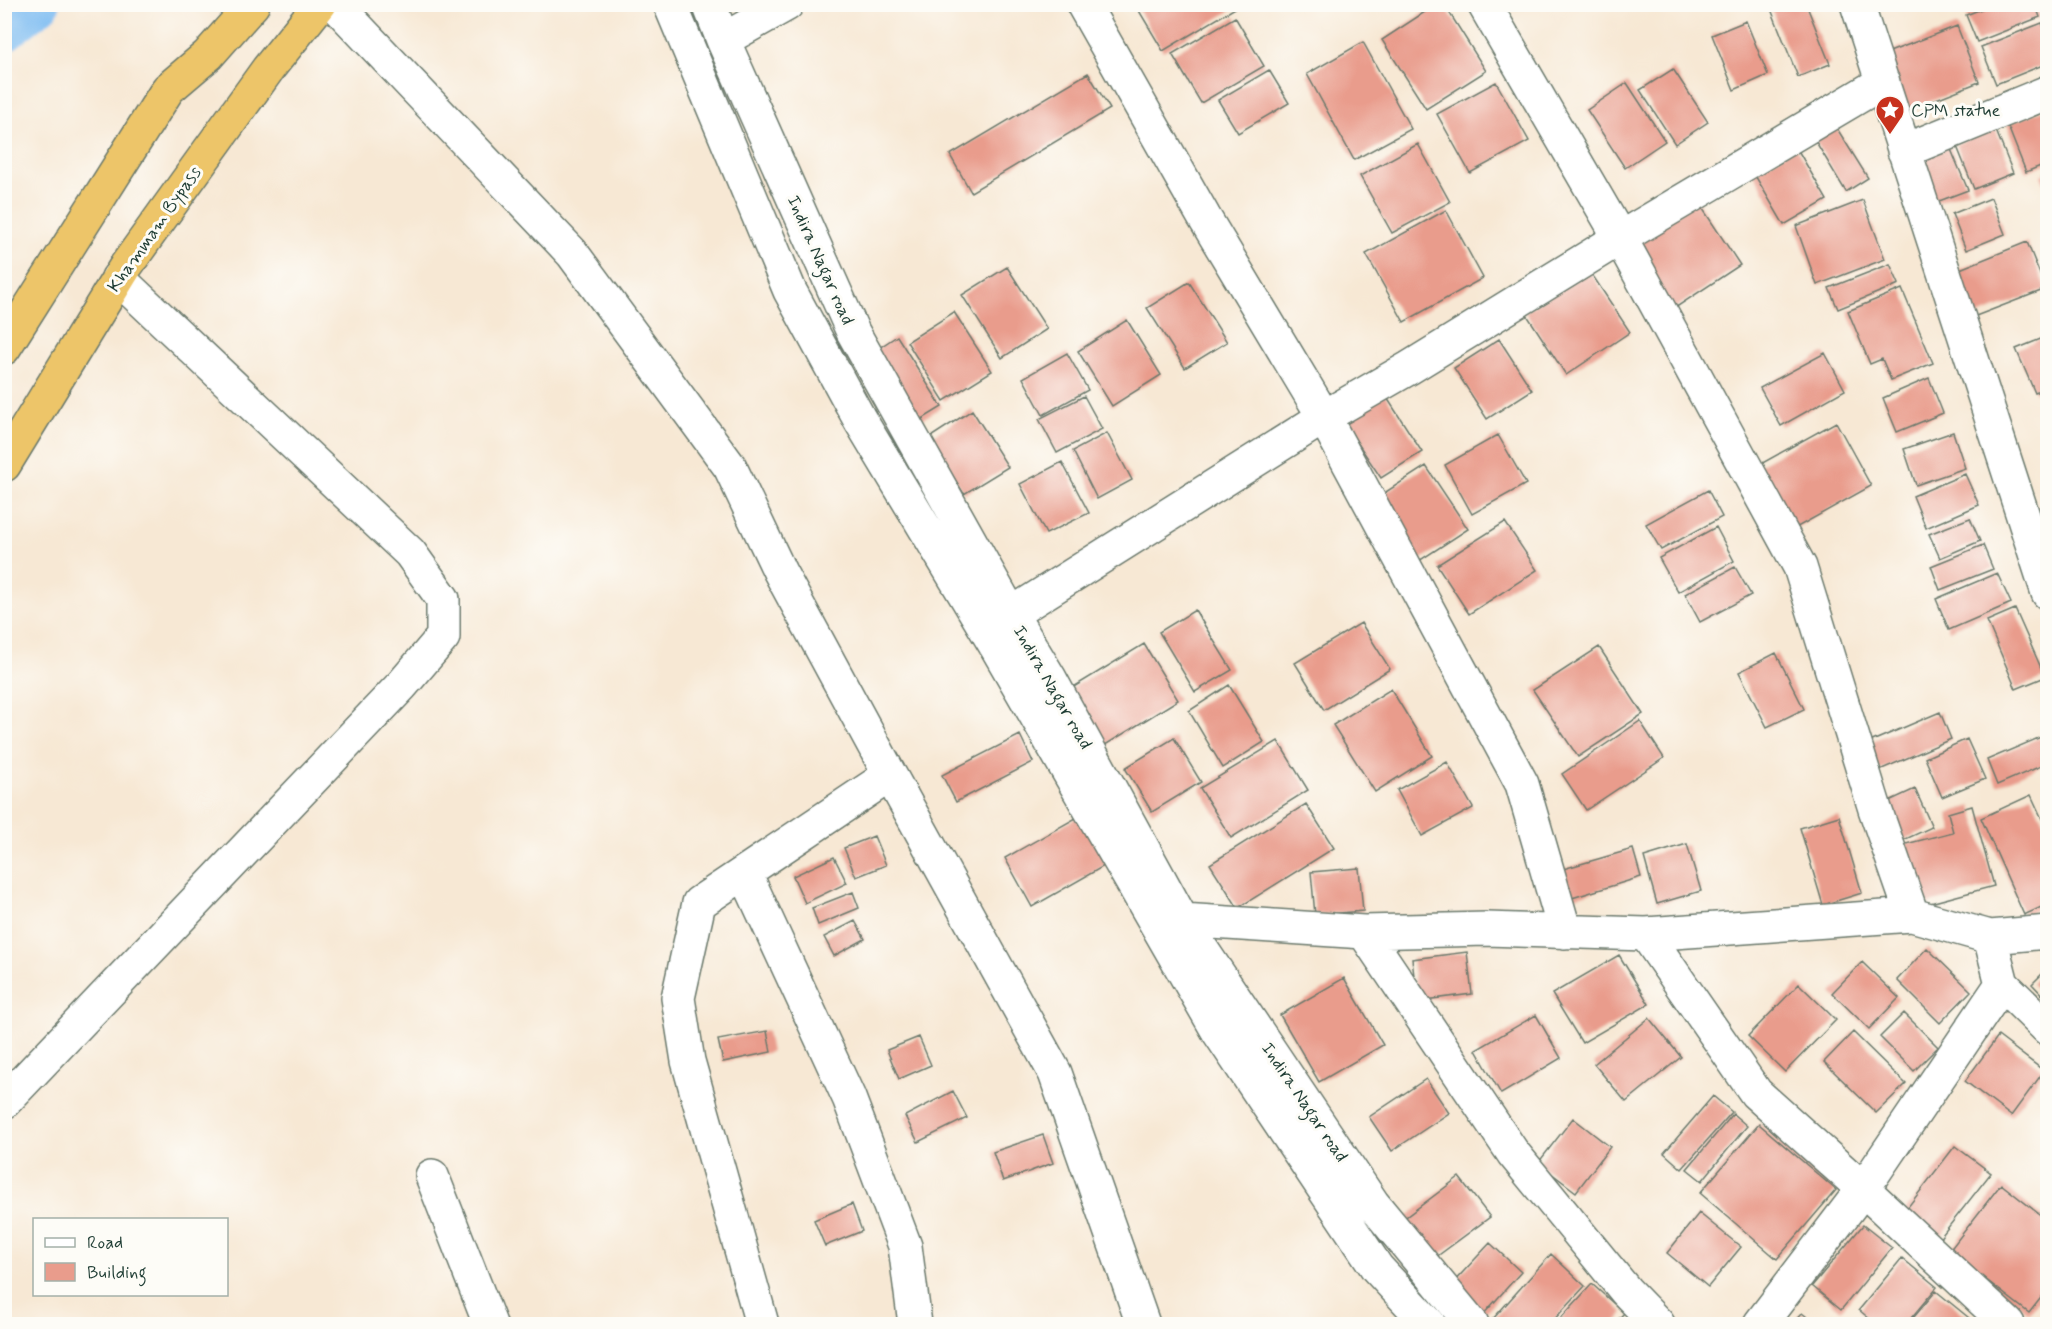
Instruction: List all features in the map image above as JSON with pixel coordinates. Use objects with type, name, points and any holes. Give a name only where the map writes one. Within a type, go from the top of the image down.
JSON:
[{"type":"highway","points":[[4,348],[168,89],[208,55],[253,4]]},
{"type":"highway","name":"Khammam Bypass","points":[[4,465],[118,278],[268,69],[320,4]]},
{"type":"street","points":[[335,4],[572,254],[730,466],[780,572],[1055,1072],[1143,1324]]},
{"type":"street","name":"Indira Nagar road","points":[[670,4],[790,291],[860,420],[997,648],[1218,1030],[1377,1268],[1429,1324]]},
{"type":"street","name":"Indira Nagar road","points":[[709,4],[853,332],[1011,614],[1049,677],[1182,920],[1373,1204],[1472,1324]]},
{"type":"street","points":[[723,40],[787,4]]},
{"type":"street","points":[[1083,4],[1204,217],[1324,417],[1522,784],[1565,932]]},
{"type":"street","points":[[1484,4],[1620,238],[1800,567],[1875,809],[1912,915]]},
{"type":"street","points":[[1857,4],[2048,593]]},
{"type":"street","points":[[1011,614],[1324,417],[1883,82]]},
{"type":"street","points":[[1904,151],[2048,92]]},
{"type":"street","points":[[4,1102],[402,685],[443,637],[443,599],[410,553],[118,278]]},
{"type":"street","points":[[762,1324],[688,1060],[678,998],[699,903],[890,775]]},
{"type":"street","points":[[745,873],[849,1098],[905,1246],[915,1324]]},
{"type":"street","points":[[1182,920],[1365,932],[1487,929],[1646,934],[1912,915],[1990,936],[2048,932]]},
{"type":"street","points":[[1365,932],[1513,1153],[1626,1291],[1658,1324]]},
{"type":"street","points":[[1646,934],[1756,1093],[2008,1324]]},
{"type":"street","points":[[1990,936],[2002,984],[2048,1029]]},
{"type":"street","points":[[1760,1324],[1863,1189],[2002,984]]},
{"type":"street","points":[[432,1176],[490,1324]]},
{"type":"building","points":[[1135,4],[1242,4],[1163,51]]},
{"type":"building","points":[[1437,4],[1444,4],[1486,71],[1426,109],[1382,40]]},
{"type":"building","points":[[1769,4],[1806,4],[1830,64],[1798,77]]},
{"type":"building","points":[[1994,4],[2035,4],[2040,17],[1977,42],[1966,15]]},
{"type":"building","points":[[1235,17],[1264,66],[1201,103],[1172,54]]},
{"type":"building","points":[[1746,21],[1768,75],[1734,90],[1712,35]]},
{"type":"building","points":[[2042,23],[2048,36],[2048,63],[1996,84],[1981,47]]},
{"type":"building","points":[[1957,26],[1979,82],[1901,113],[1879,56]]},
{"type":"building","points":[[1363,42],[1411,129],[1354,160],[1307,74]]},
{"type":"building","points":[[1673,69],[1708,122],[1675,144],[1640,90]]},
{"type":"building","points":[[1269,70],[1289,103],[1238,133],[1218,100]]},
{"type":"building","points":[[1088,73],[1110,109],[971,192],[950,155]]},
{"type":"building","points":[[1496,82],[1529,141],[1470,173],[1437,114]]},
{"type":"building","points":[[1627,83],[1665,141],[1625,168],[1587,110]]},
{"type":"building","points":[[2048,108],[2048,163],[2026,172],[2007,124]]},
{"type":"building","points":[[1831,119],[1868,178],[1846,192],[1810,132]]},
{"type":"building","points":[[1995,128],[2013,173],[1974,189],[1956,144]]},
{"type":"building","points":[[1418,144],[1450,202],[1392,233],[1360,176]]},
{"type":"building","points":[[1796,147],[1827,200],[1784,225],[1753,172]]},
{"type":"building","points":[[1950,147],[1968,190],[1926,206],[1909,163]]},
{"type":"building","points":[[2048,173],[2048,191],[2047,191],[2041,175]]},
{"type":"building","points":[[1991,198],[2005,234],[1966,250],[1952,214]]},
{"type":"building","points":[[1697,200],[1740,265],[1672,310],[1630,245]]},
{"type":"building","points":[[1863,200],[1885,259],[1817,285],[1796,226]]},
{"type":"building","points":[[1446,210],[1483,278],[1404,322],[1366,254]]},
{"type":"building","points":[[2027,242],[2046,289],[1968,319],[1950,273]]},
{"type":"building","points":[[1890,264],[1899,284],[1838,309],[1829,288]]},
{"type":"building","points":[[1007,267],[1047,329],[1002,358],[962,295]]},
{"type":"building","points":[[1589,270],[1630,332],[1566,375],[1525,312]]},
{"type":"building","points":[[1189,282],[1227,342],[1185,368],[1147,308]]},
{"type":"building","points":[[1902,289],[1933,363],[1891,380],[1882,359],[1870,364],[1848,311]]},
{"type":"building","points":[[954,312],[992,371],[944,401],[907,342]]},
{"type":"building","points":[[1127,320],[1161,375],[1112,406],[1078,351]]},
{"type":"building","points":[[897,336],[942,407],[911,426],[867,356]]},
{"type":"building","points":[[2048,336],[2048,388],[2035,393],[2016,349]]},
{"type":"building","points":[[1499,339],[1532,390],[1487,419],[1454,368]]},
{"type":"building","points":[[1067,353],[1088,390],[1043,415],[1023,378]]},
{"type":"building","points":[[1825,353],[1845,390],[1781,426],[1760,388]]},
{"type":"building","points":[[1929,378],[1943,413],[1897,432],[1883,398]]},
{"type":"building","points":[[1382,390],[1422,452],[1381,478],[1341,418]]},
{"type":"building","points":[[1084,396],[1102,429],[1057,453],[1039,419]]},
{"type":"building","points":[[972,410],[1008,467],[964,494],[929,438]]},
{"type":"building","points":[[1836,422],[1871,486],[1792,530],[1757,466]]},
{"type":"building","points":[[1953,432],[1965,468],[1916,485],[1904,449]]},
{"type":"building","points":[[1107,433],[1132,480],[1097,499],[1073,451]]},
{"type":"building","points":[[1498,435],[1526,484],[1472,514],[1445,465]]},
{"type":"building","points":[[1062,462],[1089,513],[1046,534],[1020,484]]},
{"type":"building","points":[[1426,466],[1468,529],[1419,561],[1378,497]]},
{"type":"building","points":[[1965,474],[1979,505],[1926,528],[1913,496]]},
{"type":"building","points":[[1708,490],[1722,517],[1661,550],[1646,524]]},
{"type":"building","points":[[1970,518],[1980,541],[1940,558],[1929,534]]},
{"type":"building","points":[[1505,522],[1537,570],[1469,614],[1437,565]]},
{"type":"building","points":[[1716,527],[1734,561],[1678,592],[1659,558]]},
{"type":"building","points":[[1983,545],[1993,569],[1940,590],[1931,566]]},
{"type":"building","points":[[1735,567],[1751,595],[1700,622],[1685,594]]},
{"type":"building","points":[[1997,573],[2011,603],[1949,630],[1936,599]]},
{"type":"building","points":[[2015,609],[2045,677],[2016,689],[1987,621]]},
{"type":"building","points":[[1195,610],[1232,670],[1195,692],[1159,632]]},
{"type":"building","points":[[1361,623],[1390,669],[1324,710],[1295,663]]},
{"type":"building","points":[[1144,644],[1178,700],[1102,747],[1067,691]]},
{"type":"building","points":[[1599,647],[1643,714],[1578,757],[1533,690]]},
{"type":"building","points":[[1776,653],[1804,709],[1767,727],[1739,672]]},
{"type":"building","points":[[1229,685],[1264,742],[1223,768],[1189,711]]},
{"type":"building","points":[[1391,689],[1432,756],[1375,792],[1333,725]]},
{"type":"building","points":[[1940,712],[1951,739],[1875,772],[1863,745]]},
{"type":"building","points":[[1640,721],[1664,758],[1586,810],[1562,774]]},
{"type":"building","points":[[2048,734],[2048,763],[1997,785],[1987,760]]},
{"type":"building","points":[[1020,735],[1033,762],[956,802],[942,775]]},
{"type":"building","points":[[1174,738],[1201,782],[1152,812],[1125,768]]},
{"type":"building","points":[[1967,739],[1985,779],[1942,797],[1925,758]]},
{"type":"building","points":[[1278,741],[1308,790],[1231,838],[1200,788]]},
{"type":"building","points":[[1447,762],[1473,808],[1422,836],[1397,790]]},
{"type":"building","points":[[1915,789],[1932,827],[1895,844],[1878,806]]},
{"type":"building","points":[[2031,795],[2048,832],[2048,904],[2024,915],[1981,818]]},
{"type":"building","points":[[1306,804],[1334,848],[1238,908],[1210,864]]},
{"type":"building","points":[[1972,806],[1994,886],[1919,906],[1902,845],[1953,832],[1948,813]]},
{"type":"building","points":[[1083,814],[1111,862],[1032,907],[1005,858]]},
{"type":"building","points":[[1839,816],[1862,893],[1823,905],[1800,828]]},
{"type":"building","points":[[874,836],[886,865],[856,877],[844,848]]},
{"type":"building","points":[[1687,844],[1701,891],[1657,904],[1644,857]]},
{"type":"building","points":[[1633,849],[1641,877],[1572,898],[1563,869]]},
{"type":"building","points":[[834,857],[847,883],[805,903],[793,876]]},
{"type":"building","points":[[1359,868],[1363,911],[1315,915],[1311,872]]},
{"type":"building","points":[[853,892],[859,908],[818,925],[812,908]]},
{"type":"building","points":[[855,921],[865,939],[834,956],[824,937]]},
{"type":"building","points":[[1927,948],[1971,991],[1940,1023],[1897,980]]},
{"type":"building","points":[[1467,952],[1472,994],[1417,1001],[1412,959]]},
{"type":"building","points":[[1619,955],[1649,1004],[1582,1043],[1552,994]]},
{"type":"building","points":[[1862,962],[1899,998],[1869,1029],[1832,993]]},
{"type":"building","points":[[2048,968],[2048,1001],[2032,984]]},
{"type":"building","points":[[1344,978],[1383,1045],[1319,1082],[1280,1015]]},
{"type":"building","points":[[1799,984],[1836,1020],[1785,1072],[1748,1036]]},
{"type":"building","points":[[1904,1013],[1938,1047],[1914,1071],[1880,1037]]},
{"type":"building","points":[[1536,1015],[1561,1058],[1501,1094],[1476,1050]]},
{"type":"building","points":[[1649,1018],[1681,1057],[1626,1102],[1594,1064]]},
{"type":"building","points":[[767,1031],[771,1052],[723,1062],[718,1040]]},
{"type":"building","points":[[1853,1032],[1906,1084],[1876,1113],[1824,1062]]},
{"type":"building","points":[[1998,1036],[2044,1071],[2011,1116],[1965,1081]]},
{"type":"building","points":[[919,1037],[931,1065],[899,1079],[887,1050]]},
{"type":"building","points":[[1426,1079],[1449,1113],[1392,1151],[1369,1117]]},
{"type":"building","points":[[953,1091],[967,1118],[918,1142],[905,1116]]},
{"type":"building","points":[[1713,1096],[1732,1112],[1682,1169],[1664,1153]]},
{"type":"building","points":[[1733,1114],[1747,1126],[1702,1181],[1687,1169]]},
{"type":"building","points":[[1573,1118],[1610,1147],[1576,1192],[1538,1163]]},
{"type":"building","points":[[1759,1124],[1836,1190],[1777,1259],[1700,1193]]},
{"type":"building","points":[[1043,1135],[1053,1163],[1003,1181],[993,1152]]},
{"type":"building","points":[[1955,1146],[1991,1173],[1939,1239],[1904,1212]]},
{"type":"building","points":[[1459,1177],[1490,1217],[1432,1260],[1402,1220]]},
{"type":"building","points":[[2001,1184],[2048,1221],[2048,1289],[2029,1313],[1949,1251]]},
{"type":"building","points":[[852,1204],[862,1231],[825,1246],[814,1220]]},
{"type":"building","points":[[1699,1213],[1741,1247],[1708,1287],[1667,1253]]},
{"type":"building","points":[[1863,1225],[1892,1248],[1841,1310],[1812,1286]]},
{"type":"building","points":[[1490,1243],[1521,1272],[1482,1316],[1450,1286]]},
{"type":"building","points":[[1551,1254],[1585,1286],[1550,1324],[1496,1324],[1492,1320]]},
{"type":"building","points":[[1902,1258],[1937,1287],[1906,1324],[1876,1324],[1859,1310]]},
{"type":"building","points":[[1592,1284],[1624,1313],[1614,1324],[1568,1324],[1561,1318]]},
{"type":"building","points":[[1936,1291],[1974,1322],[1972,1324],[1908,1324]]},
{"type":"building","points":[[1802,1313],[1816,1324],[1792,1324]]},
{"type":"waterway","points":[[4,32],[40,4]]},
{"type":"place","name":"CPM statue","points":[[1890,136]]}]
